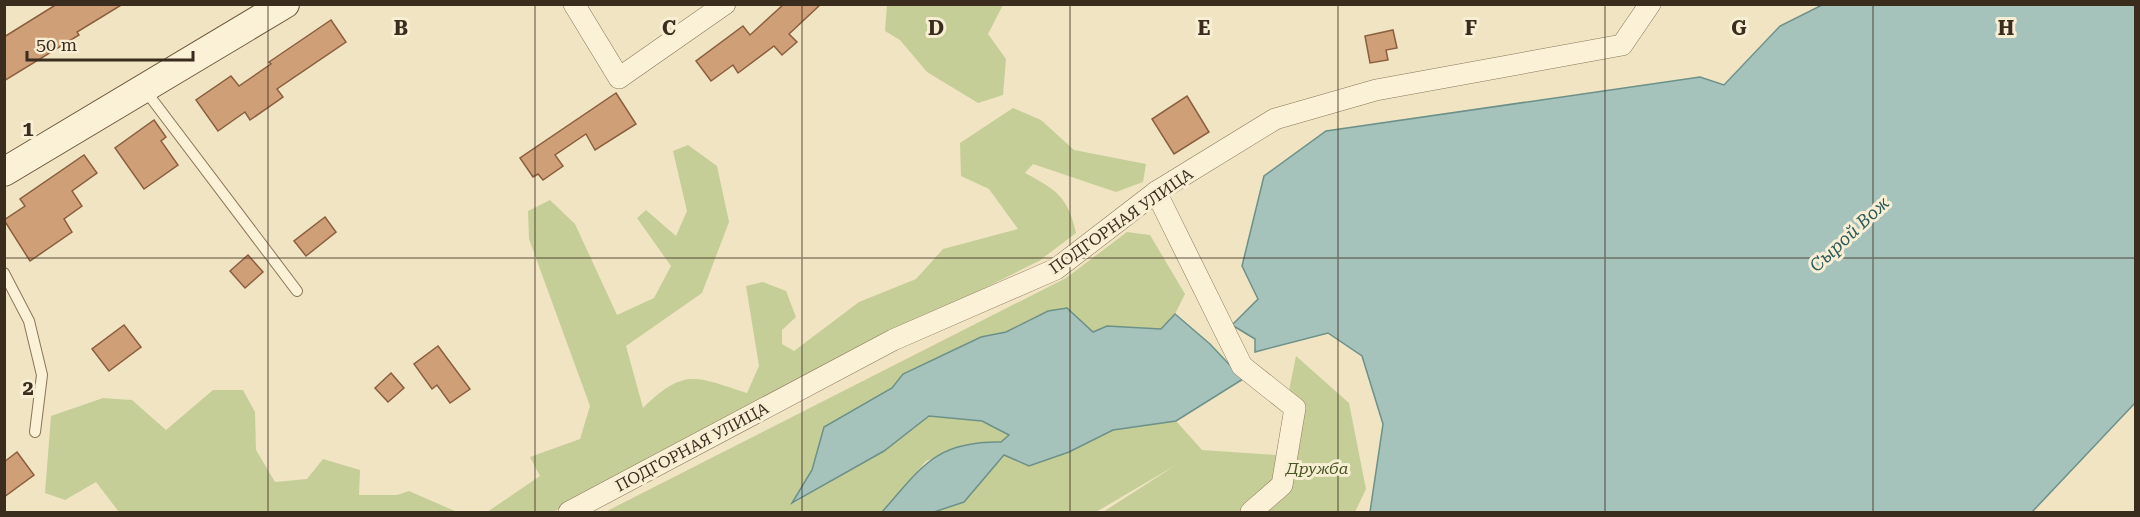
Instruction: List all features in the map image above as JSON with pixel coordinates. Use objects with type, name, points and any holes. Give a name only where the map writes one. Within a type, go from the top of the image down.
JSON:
[{"type":"main road","points":[[4,172],[285,4]]},
{"type":"street","points":[[574,4],[619,78],[725,4]]},
{"type":"street","name":"ПОДГОРНАЯ УЛИЦА","points":[[569,513],[893,340],[1056,270],[1156,192],[1275,119],[1376,90],[1622,45],[1650,4]]},
{"type":"street","points":[[1156,192],[1242,366],[1295,408],[1282,485],[1251,513]]},
{"type":"lane","points":[[144,88],[297,291]]},
{"type":"lane","points":[[4,273],[29,321],[42,375],[35,432]]},
{"type":"green space","points":[[887,5],[1003,5],[988,34],[1006,59],[1003,95],[978,103],[927,72],[900,40],[885,31]]},
{"type":"green space","points":[[1013,108],[1041,120],[1074,150],[1146,164],[1143,182],[1116,192],[1033,164],[1025,173],[1060,196],[1069,211],[1076,233],[1039,261],[764,397],[554,512],[487,512],[540,476],[530,457],[580,439],[590,406],[529,239],[528,211],[550,200],[575,224],[617,315],[654,298],[671,266],[637,218],[646,210],[676,236],[687,211],[673,151],[688,145],[717,166],[729,222],[702,293],[626,346],[643,408],[670,386],[692,379],[747,393],[759,366],[746,286],[763,282],[786,291],[796,317],[782,330],[782,344],[794,351],[859,302],[916,279],[943,249],[1018,229],[989,189],[961,176],[960,143]]},
{"type":"green space","points":[[1127,232],[1150,235],[1185,294],[1175,314],[1161,329],[1093,332],[1067,308],[1048,311],[1006,332],[981,337],[903,374],[892,388],[825,427],[812,470],[794,503],[884,451],[929,416],[982,421],[1009,434],[1002,442],[980,442],[926,461],[882,512],[605,512],[1066,278]]},
{"type":"green space","name":"Дружба","points":[[1296,356],[1349,403],[1366,489],[1355,512],[1103,512],[1176,465],[1096,512],[934,512],[964,502],[1005,455],[1069,452],[1113,430],[1176,421],[1202,450],[1276,455]]},
{"type":"green space","points":[[213,390],[243,390],[255,412],[256,450],[275,482],[307,479],[323,459],[360,470],[359,495],[397,495],[409,491],[457,512],[119,512],[96,482],[65,500],[45,493],[51,416],[103,398],[132,400],[166,430]]},
{"type":"water","name":"Сырой Вож","points":[[1822,5],[2135,5],[2135,403],[2032,512],[1370,512],[1383,424],[1362,356],[1328,333],[1255,352],[1255,339],[1232,325],[1258,299],[1242,266],[1264,176],[1326,131],[1700,77],[1724,85],[1780,26]]},
{"type":"water","points":[[1067,308],[1093,332],[1107,326],[1161,329],[1175,314],[1210,344],[1243,379],[1176,421],[1113,430],[1069,452],[1029,466],[1004,455],[964,502],[934,512],[882,512],[920,470],[945,452],[960,446],[1001,442],[1009,435],[982,421],[929,416],[884,451],[792,503],[812,470],[824,427],[892,388],[903,374],[981,337],[1006,332],[1048,311]]},
{"type":"building","points":[[57,4],[123,4],[77,32],[79,35],[4,81],[4,37]]},
{"type":"building","points":[[784,4],[821,4],[789,34],[797,42],[782,55],[774,46],[738,73],[733,65],[711,81],[696,61],[743,26],[750,35]]},
{"type":"building","points":[[331,20],[346,42],[277,89],[283,97],[250,120],[245,112],[218,131],[196,100],[231,76],[239,86],[271,64],[269,62]]},
{"type":"building","points":[[1393,30],[1397,48],[1386,50],[1388,60],[1370,63],[1365,36]]},
{"type":"building","points":[[616,93],[636,124],[595,150],[586,134],[555,155],[563,166],[543,180],[538,174],[533,177],[520,158]]},
{"type":"building","points":[[1187,96],[1209,132],[1174,154],[1152,119]]},
{"type":"building","points":[[154,120],[166,137],[161,141],[178,165],[144,189],[115,148]]},
{"type":"building","points":[[84,155],[97,173],[72,191],[82,206],[64,219],[72,232],[30,261],[4,220],[25,206],[20,199]]},
{"type":"building","points":[[325,217],[336,232],[306,256],[294,241]]},
{"type":"building","points":[[248,255],[263,272],[245,288],[230,271]]},
{"type":"building","points":[[124,325],[141,347],[109,371],[92,349]]},
{"type":"building","points":[[438,346],[470,389],[450,403],[437,385],[432,389],[414,364]]},
{"type":"building","points":[[391,373],[404,388],[388,402],[375,388]]},
{"type":"building","points":[[17,452],[34,475],[4,497],[4,462]]}]
